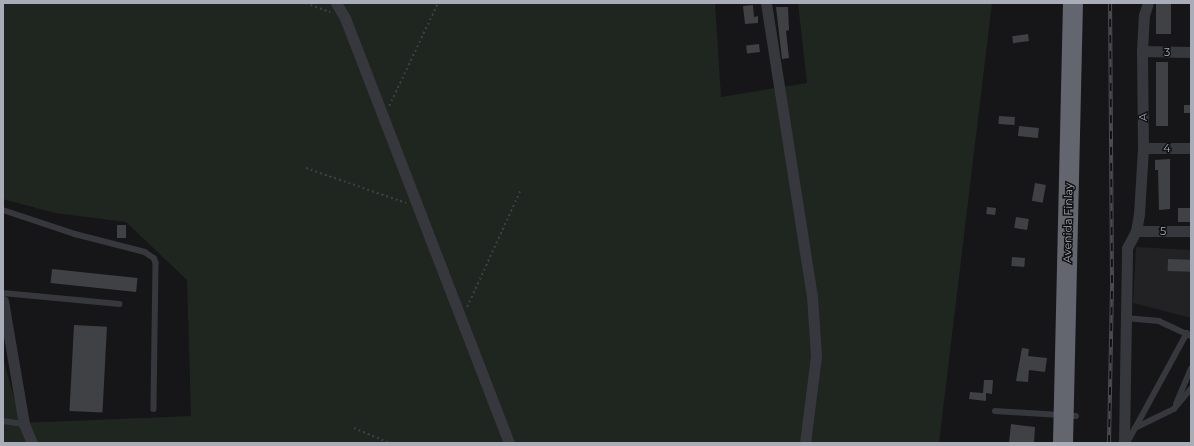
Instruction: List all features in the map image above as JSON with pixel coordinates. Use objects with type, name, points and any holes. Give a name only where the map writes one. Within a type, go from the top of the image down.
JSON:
[{"type":"highway","name":"Avenida Finlay","points":[[1073,3],[1070,416],[1076,443]]},
{"type":"highway","name":"Avenida Finlay","points":[[1063,443],[1070,416],[1084,3]]},
{"type":"street","points":[[336,3],[345,18],[509,443]]},
{"type":"street","points":[[766,3],[812,296],[816,356],[805,443]]},
{"type":"street","name":"A","points":[[1125,443],[1127,248],[1136,231],[1140,214],[1143,148],[1142,51],[1144,15],[1148,3]]},
{"type":"street","name":"3","points":[[1142,51],[1191,52]]},
{"type":"street","name":"4","points":[[1143,148],[1191,148]]},
{"type":"street","name":"5","points":[[1136,231],[1191,231]]},
{"type":"street","points":[[3,301],[24,424],[32,443]]},
{"type":"lane","points":[[3,210],[74,234],[145,252],[154,258],[156,263],[154,409]]},
{"type":"lane","points":[[3,293],[119,304]]},
{"type":"lane","points":[[1125,443],[1189,334],[1159,321],[1126,318]]},
{"type":"lane","points":[[1174,409],[1191,369]]},
{"type":"lane","points":[[1134,428],[1174,409],[1191,389]]},
{"type":"lane","points":[[995,411],[1070,416]]},
{"type":"lane","points":[[3,421],[24,424]]},
{"type":"path","points":[[306,3],[345,18]]},
{"type":"path","points":[[384,118],[438,3]]},
{"type":"path","points":[[306,168],[418,207]]},
{"type":"path","points":[[461,319],[521,189]]},
{"type":"path","points":[[354,428],[390,443]]},
{"type":"shaded area","points":[[3,3],[715,3],[721,97],[807,83],[798,3],[992,3],[939,443],[3,443],[3,358],[21,423],[191,416],[187,280],[126,222],[55,213],[3,199]]},
{"type":"shaded area","points":[[1136,247],[1191,250],[1191,318],[1133,303]]},
{"type":"building","points":[[1156,3],[1171,3],[1171,34],[1156,34]]},
{"type":"building","points":[[753,5],[754,17],[758,16],[758,23],[745,24],[743,6]]},
{"type":"building","points":[[776,7],[788,7],[789,30],[786,31],[789,58],[782,59]]},
{"type":"building","points":[[1028,34],[1029,41],[1013,43],[1012,36]]},
{"type":"building","points":[[759,44],[760,52],[747,54],[746,46]]},
{"type":"building","points":[[1156,62],[1168,62],[1168,126],[1156,126]]},
{"type":"building","points":[[1184,105],[1191,105],[1191,113],[1184,113]]},
{"type":"building","points":[[999,116],[1015,117],[1014,125],[998,124]]},
{"type":"building","points":[[1019,126],[1039,128],[1038,138],[1018,136]]},
{"type":"building","points":[[1170,159],[1170,209],[1159,210],[1158,170],[1155,170],[1155,160]]},
{"type":"building","points":[[1035,183],[1046,185],[1043,203],[1032,201]]},
{"type":"building","points":[[987,207],[996,208],[995,215],[986,214]]},
{"type":"building","points":[[1178,208],[1191,208],[1191,222],[1178,222]]},
{"type":"building","points":[[1016,217],[1029,219],[1027,230],[1014,228]]},
{"type":"building","points":[[117,225],[126,225],[126,238],[117,238]]},
{"type":"building","points":[[1012,257],[1025,258],[1024,267],[1011,266]]},
{"type":"building","points":[[1168,259],[1191,260],[1191,272],[1168,271]]},
{"type":"building","points":[[52,269],[138,278],[136,292],[51,283]]},
{"type":"building","points":[[74,325],[107,327],[102,413],[69,411]]},
{"type":"building","points":[[1022,348],[1029,349],[1028,356],[1047,358],[1045,372],[1029,370],[1028,382],[1016,381]]},
{"type":"building","points":[[984,380],[993,380],[992,394],[986,393],[986,401],[969,399],[970,392],[983,393]]},
{"type":"building","points":[[1011,424],[1035,427],[1034,443],[1009,443]]},
{"type":"railway","points":[[1109,443],[1112,283],[1110,3]]}]
